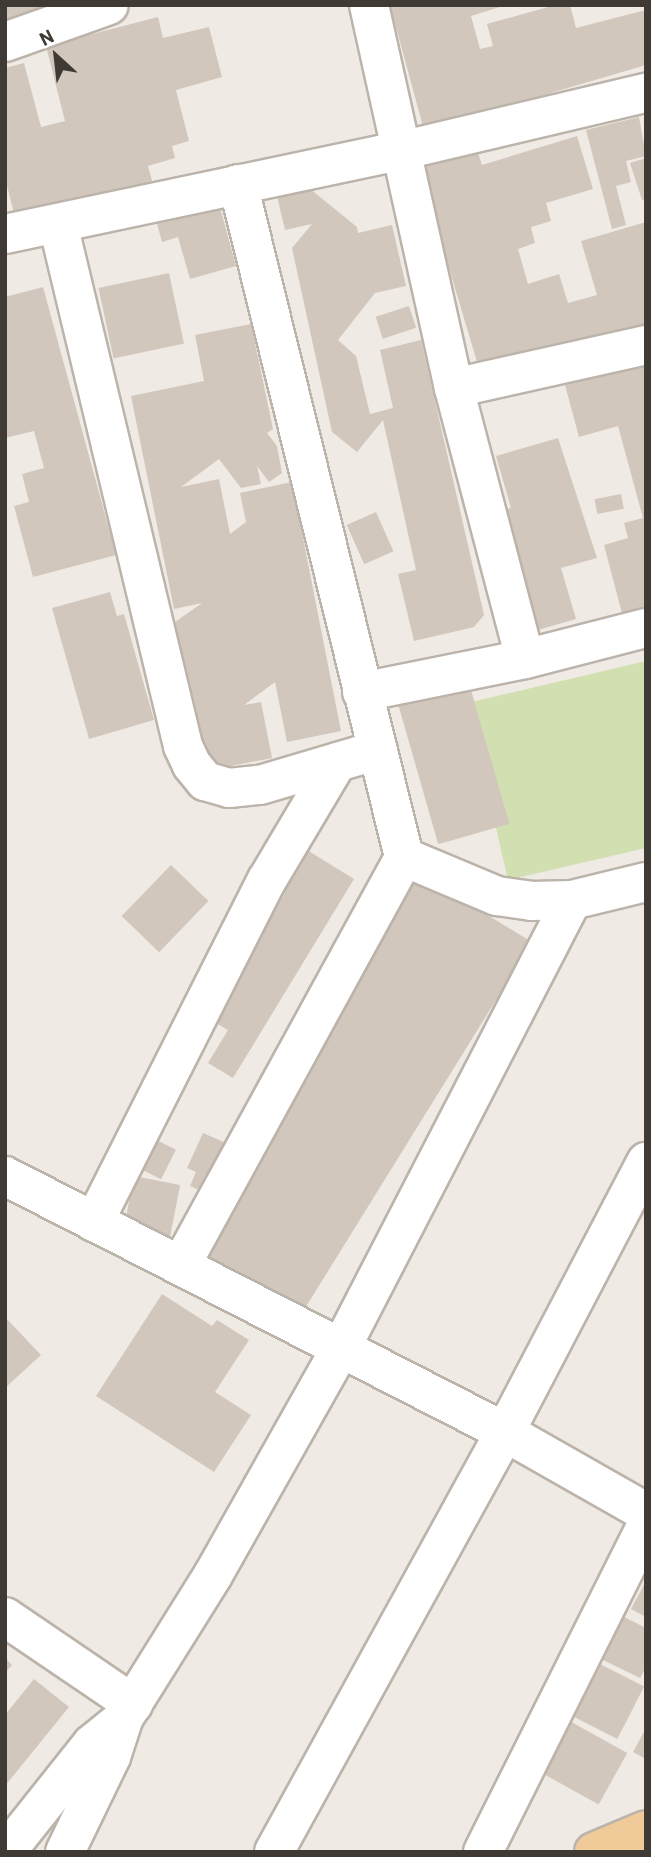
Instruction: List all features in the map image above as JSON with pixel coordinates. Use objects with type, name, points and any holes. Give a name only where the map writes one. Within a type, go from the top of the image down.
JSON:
[{"type":"main road","points":[[594,1852],[646,1830]]},
{"type":"street","points":[[5,42],[109,5]]},
{"type":"street","points":[[369,5],[404,150],[454,388],[525,659]]},
{"type":"street","points":[[5,234],[404,150],[646,93]]},
{"type":"street","points":[[181,1265],[404,857],[238,184]]},
{"type":"street","points":[[58,224],[183,746],[192,765],[205,781],[229,788],[260,785],[379,750]]},
{"type":"street","points":[[454,388],[646,345]]},
{"type":"street","points":[[362,692],[525,659],[646,628]]},
{"type":"street","points":[[94,1222],[267,880],[337,762]]},
{"type":"street","points":[[404,857],[497,896],[572,900],[646,882]]},
{"type":"street","points":[[65,1852],[111,1757],[128,1712],[213,1575],[341,1348],[572,900]]},
{"type":"street","points":[[274,1852],[505,1432],[646,1162]]},
{"type":"street","points":[[5,1176],[505,1432],[646,1512]]},
{"type":"street","points":[[483,1852],[646,1526]]},
{"type":"street","points":[[5,1617],[128,1712]]},
{"type":"street","points":[[6,1852],[92,1744],[128,1712]]},
{"type":"green space","points":[[646,661],[646,848],[508,880],[467,703]]},
{"type":"building","points":[[5,5],[62,5],[62,6],[5,20]]},
{"type":"building","points":[[390,5],[506,5],[471,16],[480,49],[493,46],[487,24],[555,5],[570,5],[576,28],[646,10],[646,65],[424,130]]},
{"type":"building","points":[[158,17],[163,38],[209,27],[222,77],[176,90],[189,141],[172,146],[175,158],[148,166],[152,181],[15,217],[5,178],[5,68],[24,63],[41,127],[65,121],[46,46]]},
{"type":"building","points":[[639,117],[646,156],[626,161],[631,182],[616,186],[626,225],[612,229],[586,130]]},
{"type":"building","points":[[577,136],[593,189],[546,203],[551,221],[531,227],[535,243],[518,249],[528,284],[559,274],[568,303],[597,295],[581,241],[646,222],[646,337],[636,340],[632,327],[480,372],[419,167],[477,150],[482,165]]},
{"type":"building","points":[[646,158],[646,199],[642,200],[630,163]]},
{"type":"building","points":[[309,188],[357,227],[358,233],[392,225],[406,286],[375,293],[338,340],[356,356],[370,414],[393,408],[380,350],[421,340],[484,615],[474,627],[414,641],[398,574],[416,570],[383,420],[357,452],[332,432],[292,248],[312,224],[285,230],[277,196]]},
{"type":"building","points":[[217,196],[236,266],[190,279],[178,237],[162,242],[154,213]]},
{"type":"building","points":[[169,273],[184,343],[114,358],[99,288]]},
{"type":"building","points":[[43,287],[116,555],[33,577],[14,506],[29,502],[22,474],[44,468],[34,431],[5,438],[5,297]]},
{"type":"building","points":[[409,306],[416,328],[383,339],[376,317]]},
{"type":"building","points":[[251,324],[273,429],[267,433],[277,446],[282,473],[269,482],[257,466],[261,484],[241,488],[219,459],[181,487],[219,479],[230,534],[246,522],[240,493],[292,482],[341,731],[287,742],[275,682],[244,705],[261,702],[272,758],[205,771],[175,622],[202,603],[174,609],[131,396],[204,381],[195,335]]},
{"type":"building","points":[[646,364],[646,611],[623,617],[604,545],[628,538],[624,523],[643,518],[618,426],[579,437],[565,385]]},
{"type":"building","points":[[558,438],[597,558],[561,568],[576,619],[538,630],[499,511],[511,508],[496,456]]},
{"type":"building","points":[[621,494],[624,509],[597,514],[594,499]]},
{"type":"building","points":[[376,512],[393,551],[364,564],[347,525]]},
{"type":"building","points":[[110,592],[117,616],[124,614],[154,720],[89,739],[52,608]]},
{"type":"building","points":[[465,669],[509,824],[438,844],[394,689]]},
{"type":"building","points":[[294,842],[354,879],[233,1078],[208,1063],[228,1030],[198,1013],[257,917],[267,923],[285,893],[269,884]]},
{"type":"building","points":[[171,865],[208,901],[159,952],[122,916]]},
{"type":"building","points":[[408,874],[453,901],[456,896],[532,942],[299,1318],[176,1248]]},
{"type":"building","points":[[143,1133],[176,1150],[161,1179],[128,1162]]},
{"type":"building","points":[[203,1133],[226,1143],[203,1192],[190,1186],[196,1172],[187,1168]]},
{"type":"building","points":[[134,1176],[180,1185],[168,1245],[122,1236]]},
{"type":"building","points":[[162,1294],[212,1326],[217,1320],[249,1340],[215,1392],[251,1415],[214,1472],[96,1396]]},
{"type":"building","points":[[5,1317],[41,1355],[5,1388]]},
{"type":"building","points":[[646,1581],[646,1617],[631,1609]]},
{"type":"building","points":[[618,1614],[646,1628],[646,1667],[640,1678],[597,1657]]},
{"type":"building","points":[[5,1658],[12,1665],[5,1673]]},
{"type":"building","points":[[596,1662],[644,1687],[617,1739],[569,1715]]},
{"type":"building","points":[[34,1679],[69,1707],[5,1786],[5,1715]]},
{"type":"building","points":[[566,1719],[627,1753],[599,1805],[537,1771]]},
{"type":"building","points":[[646,1728],[646,1759],[633,1752]]}]
